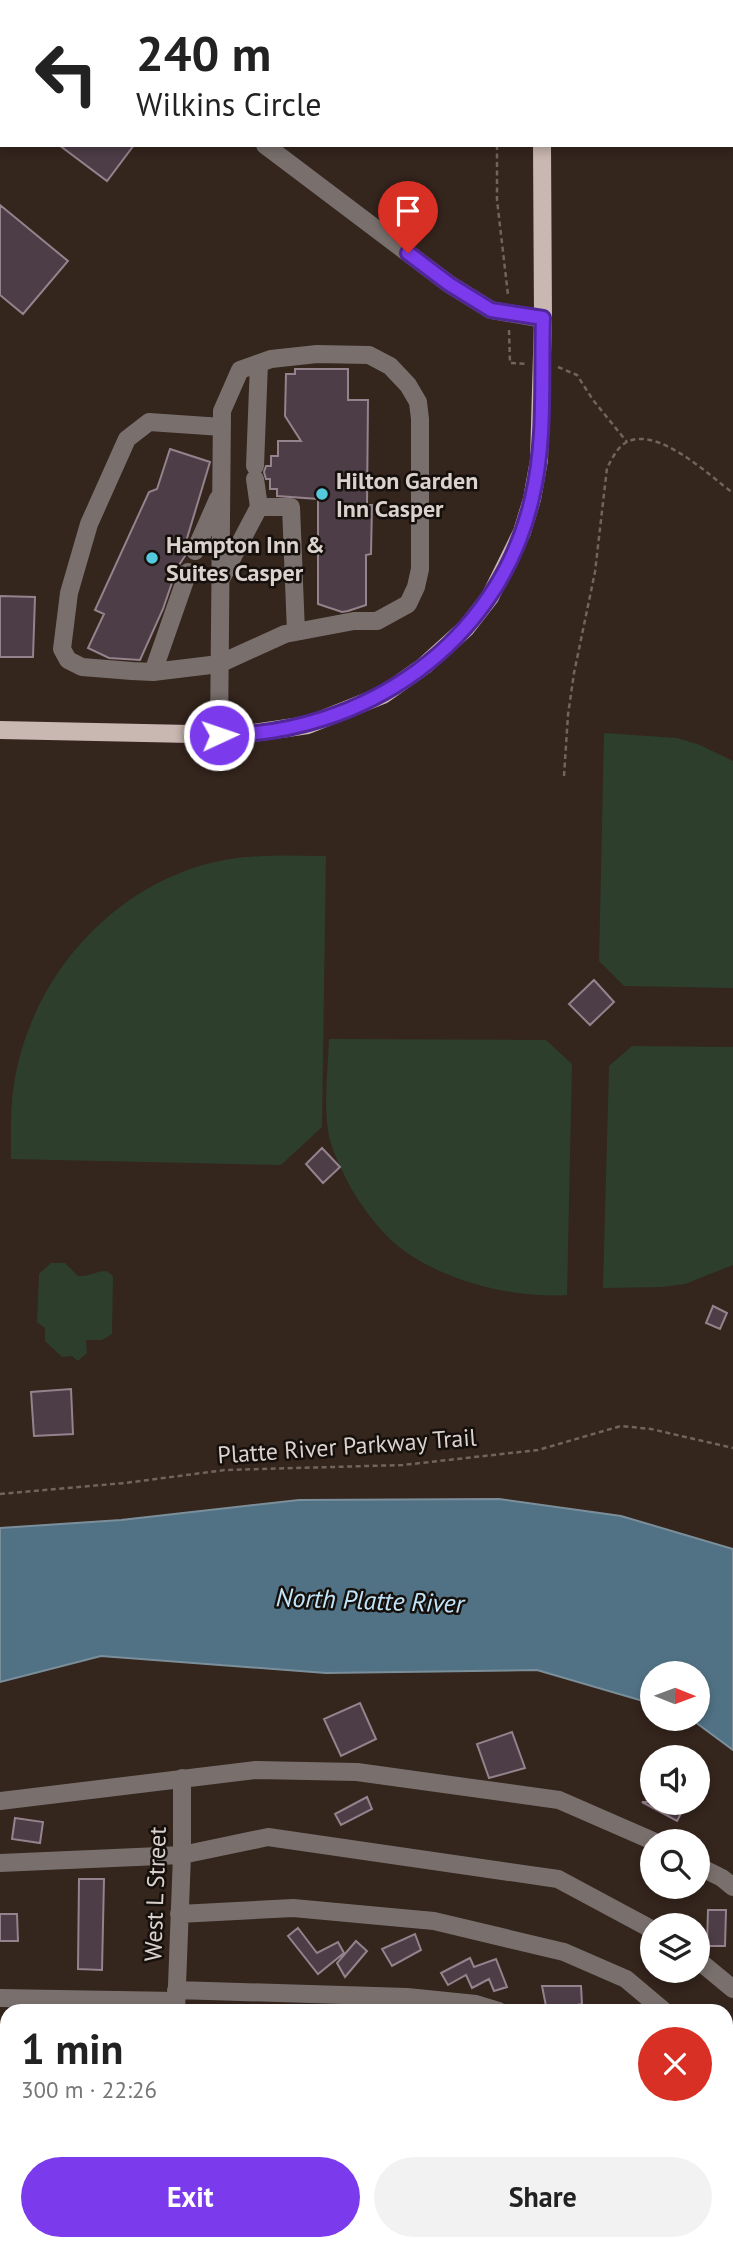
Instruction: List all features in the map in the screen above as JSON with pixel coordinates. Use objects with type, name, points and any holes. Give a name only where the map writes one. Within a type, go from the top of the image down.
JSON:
[{"type":"main road","points":[[0,730],[239,735],[308,725],[373,699],[424,666],[466,628],[490,597],[506,569],[526,521],[539,460],[543,318],[542,147]]},
{"type":"street","points":[[268,147],[449,284],[491,310],[543,318]]},
{"type":"street","points":[[219,735],[219,664],[222,427],[222,411],[240,370],[271,359],[317,354],[369,355],[390,366],[408,385],[418,402],[420,419],[419,569],[416,587],[408,604],[377,621],[354,621],[285,634],[219,664],[153,672],[82,667],[68,660],[62,649],[69,593],[89,524],[128,439],[149,422],[222,427]]},
{"type":"street","points":[[220,581],[260,507],[255,472],[259,363]]},
{"type":"street","points":[[195,551],[221,493]]},
{"type":"street","points":[[260,507],[291,508],[296,632]]},
{"type":"street","points":[[153,672],[188,572]]},
{"type":"street","points":[[0,1801],[256,1770],[356,1772],[559,1800],[640,1835]]},
{"type":"street","name":"West L Street","points":[[176,2001],[182,1855],[181,1778]]},
{"type":"street","points":[[0,1863],[182,1855],[268,1837],[558,1879],[640,1923]]},
{"type":"street","points":[[710,1872],[733,1887]]},
{"type":"street","points":[[179,1914],[293,1908],[434,1921],[564,1952],[626,1979],[656,2004]]},
{"type":"street","points":[[710,1970],[733,1989]]},
{"type":"street","points":[[0,1998],[176,2001],[407,1997],[476,2004]]},
{"type":"path","points":[[497,147],[497,200],[509,313],[510,363],[563,368],[577,375],[627,442]]},
{"type":"path","points":[[564,776],[574,673],[596,572],[607,468],[614,454],[627,442],[646,439],[662,442],[733,493]]},
{"type":"path","name":"Platte River Parkway Trail","points":[[0,1494],[125,1483],[225,1470],[403,1465],[538,1450],[621,1426],[651,1429],[733,1448]]},
{"type":"green space","points":[[604,733],[677,738],[700,745],[733,761],[733,988],[624,986],[599,961]]},
{"type":"green space","points":[[326,856],[322,1127],[281,1165],[11,1159],[14,1084],[24,1043],[39,1005],[61,969],[87,937],[117,909],[152,886],[190,869],[242,857]]},
{"type":"green space","points":[[329,1039],[546,1040],[572,1064],[567,1295],[522,1294],[474,1284],[429,1266],[392,1241],[365,1210],[352,1190],[331,1143],[326,1100]]},
{"type":"green space","points":[[632,1046],[733,1047],[733,1265],[685,1284],[603,1288],[609,1066]]},
{"type":"green space","points":[[51,1263],[65,1263],[78,1276],[107,1271],[113,1276],[112,1334],[102,1340],[86,1340],[87,1353],[78,1361],[72,1356],[62,1357],[45,1341],[45,1328],[37,1322],[39,1274]]},
{"type":"water","name":"North Platte River","points":[[499,1499],[621,1516],[733,1549],[733,1750],[707,1731],[710,1731],[710,1661],[640,1661],[640,1700],[537,1670],[326,1673],[101,1656],[0,1682],[0,1528],[121,1520],[299,1500]]},
{"type":"building","points":[[62,147],[132,147],[107,181]]},
{"type":"building","points":[[0,205],[68,261],[23,314],[0,295]]},
{"type":"building","name":"Hilton Garden Inn Casper","points":[[295,369],[348,369],[348,400],[368,400],[367,505],[372,505],[371,554],[366,555],[366,605],[348,611],[342,612],[318,604],[318,499],[277,496],[277,489],[270,489],[270,479],[266,479],[264,472],[266,466],[271,466],[271,456],[278,456],[278,441],[301,441],[285,416],[286,374],[295,374]]},
{"type":"building","name":"Hampton Inn & Suites Casper","points":[[170,449],[210,462],[185,545],[185,556],[177,568],[163,609],[140,660],[109,658],[88,648],[104,614],[95,610],[149,492],[157,489]]},
{"type":"building","points":[[0,596],[35,597],[33,657],[0,657]]},
{"type":"building","points":[[594,980],[614,1002],[590,1025],[569,1004]]},
{"type":"building","points":[[322,1148],[340,1167],[323,1183],[306,1164]]},
{"type":"building","points":[[713,1306],[727,1313],[720,1329],[706,1323]]},
{"type":"building","points":[[71,1389],[73,1434],[34,1436],[31,1392]]},
{"type":"building","points":[[360,1703],[376,1739],[341,1756],[324,1719]]},
{"type":"building","points":[[512,1732],[525,1768],[489,1778],[477,1744]]},
{"type":"building","points":[[367,1797],[372,1809],[341,1825],[335,1814]]},
{"type":"building","points":[[666,1815],[680,1815],[677,1821]]},
{"type":"building","points":[[15,1818],[43,1822],[40,1843],[12,1839]]},
{"type":"building","points":[[79,1879],[104,1879],[102,1970],[78,1969]]},
{"type":"building","points":[[708,1910],[726,1910],[725,1946],[710,1946]]},
{"type":"building","points":[[0,1914],[17,1914],[18,1941],[0,1941]]},
{"type":"building","points":[[298,1928],[317,1953],[338,1942],[344,1953],[318,1974],[288,1936]]},
{"type":"building","points":[[415,1934],[421,1950],[392,1966],[382,1949]]},
{"type":"building","points":[[356,1941],[367,1951],[345,1977],[337,1963]]},
{"type":"building","points":[[470,1958],[474,1967],[496,1959],[507,1987],[494,1991],[489,1979],[472,1988],[466,1975],[448,1985],[441,1973]]},
{"type":"building","points":[[542,1986],[581,1986],[582,2004],[546,2004]]},
{"type":"place","name":"Hilton Garden Inn Casper","points":[[322,494]]},
{"type":"place","name":"Hampton Inn & Suites Casper","points":[[152,558]]},
{"type":"route","points":[[219,735],[239,735],[308,725],[383,695],[424,666],[466,628],[490,597],[522,532],[532,499],[539,460],[543,318],[491,310],[449,284],[408,253]]}]
